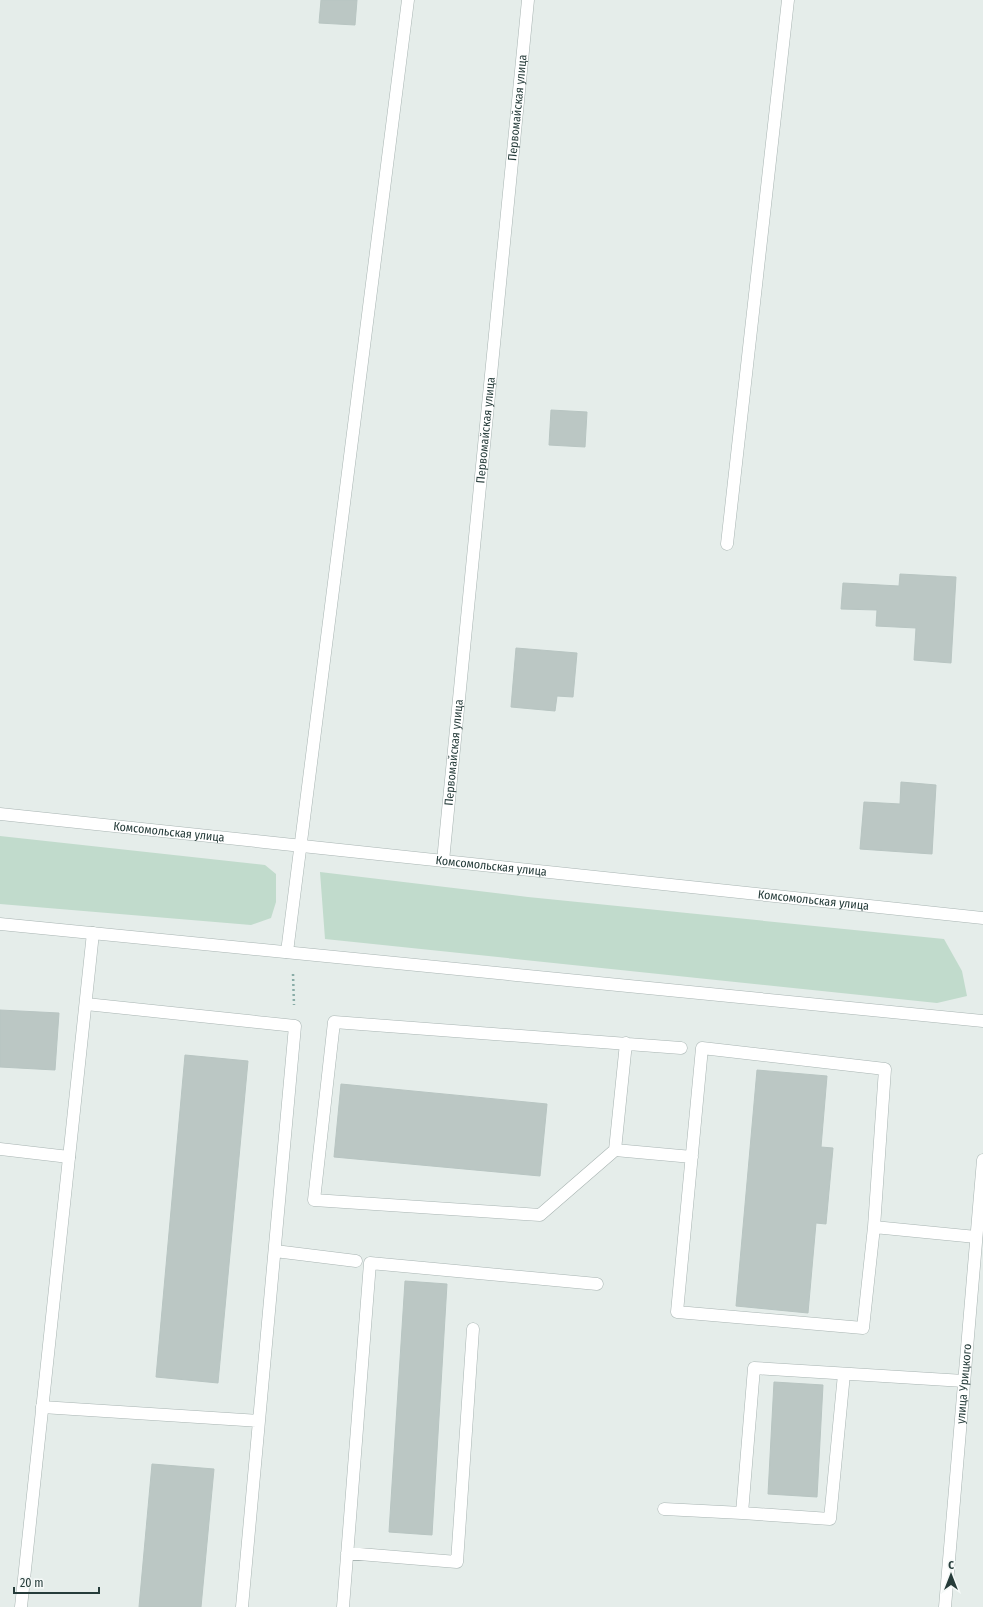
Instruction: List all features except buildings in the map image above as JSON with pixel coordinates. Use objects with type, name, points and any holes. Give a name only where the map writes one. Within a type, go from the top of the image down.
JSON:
[{"type":"street","points":[[287,952],[408,0]]},
{"type":"street","name":"Первомайская улица","points":[[443,861],[528,0]]},
{"type":"street","points":[[727,544],[788,0]]},
{"type":"street","name":"Комсомольская улица","points":[[0,814],[983,918]]},
{"type":"street","points":[[0,924],[983,1021]]},
{"type":"street","points":[[21,1607],[93,933]]},
{"type":"street","points":[[86,1004],[295,1026],[242,1607]]},
{"type":"street","points":[[626,1043],[615,1150],[540,1215],[314,1200],[334,1022],[626,1043],[680,1048]]},
{"type":"street","points":[[702,1048],[885,1069],[874,1227],[863,1328],[677,1312],[702,1048]]},
{"type":"street","points":[[0,1149],[69,1156]]},
{"type":"street","points":[[615,1150],[692,1157]]},
{"type":"street","name":"улица Урицкого","points":[[945,1607],[983,1160]]},
{"type":"street","points":[[874,1227],[976,1237]]},
{"type":"street","points":[[275,1251],[356,1261]]},
{"type":"street","points":[[343,1607],[370,1263],[597,1284]]},
{"type":"street","points":[[347,1553],[457,1562],[473,1329]]},
{"type":"street","points":[[742,1513],[754,1368],[964,1381]]},
{"type":"street","points":[[664,1509],[830,1519],[844,1374]]},
{"type":"street","points":[[42,1407],[259,1421]]},
{"type":"path","points":[[287,952],[293,976],[295,1026]]},
{"type":"green space","points":[[0,836],[265,865],[276,874],[276,902],[271,918],[251,925],[0,904]]},
{"type":"green space","points":[[320,872],[528,897],[944,939],[962,971],[967,996],[937,1003],[325,939]]}]
